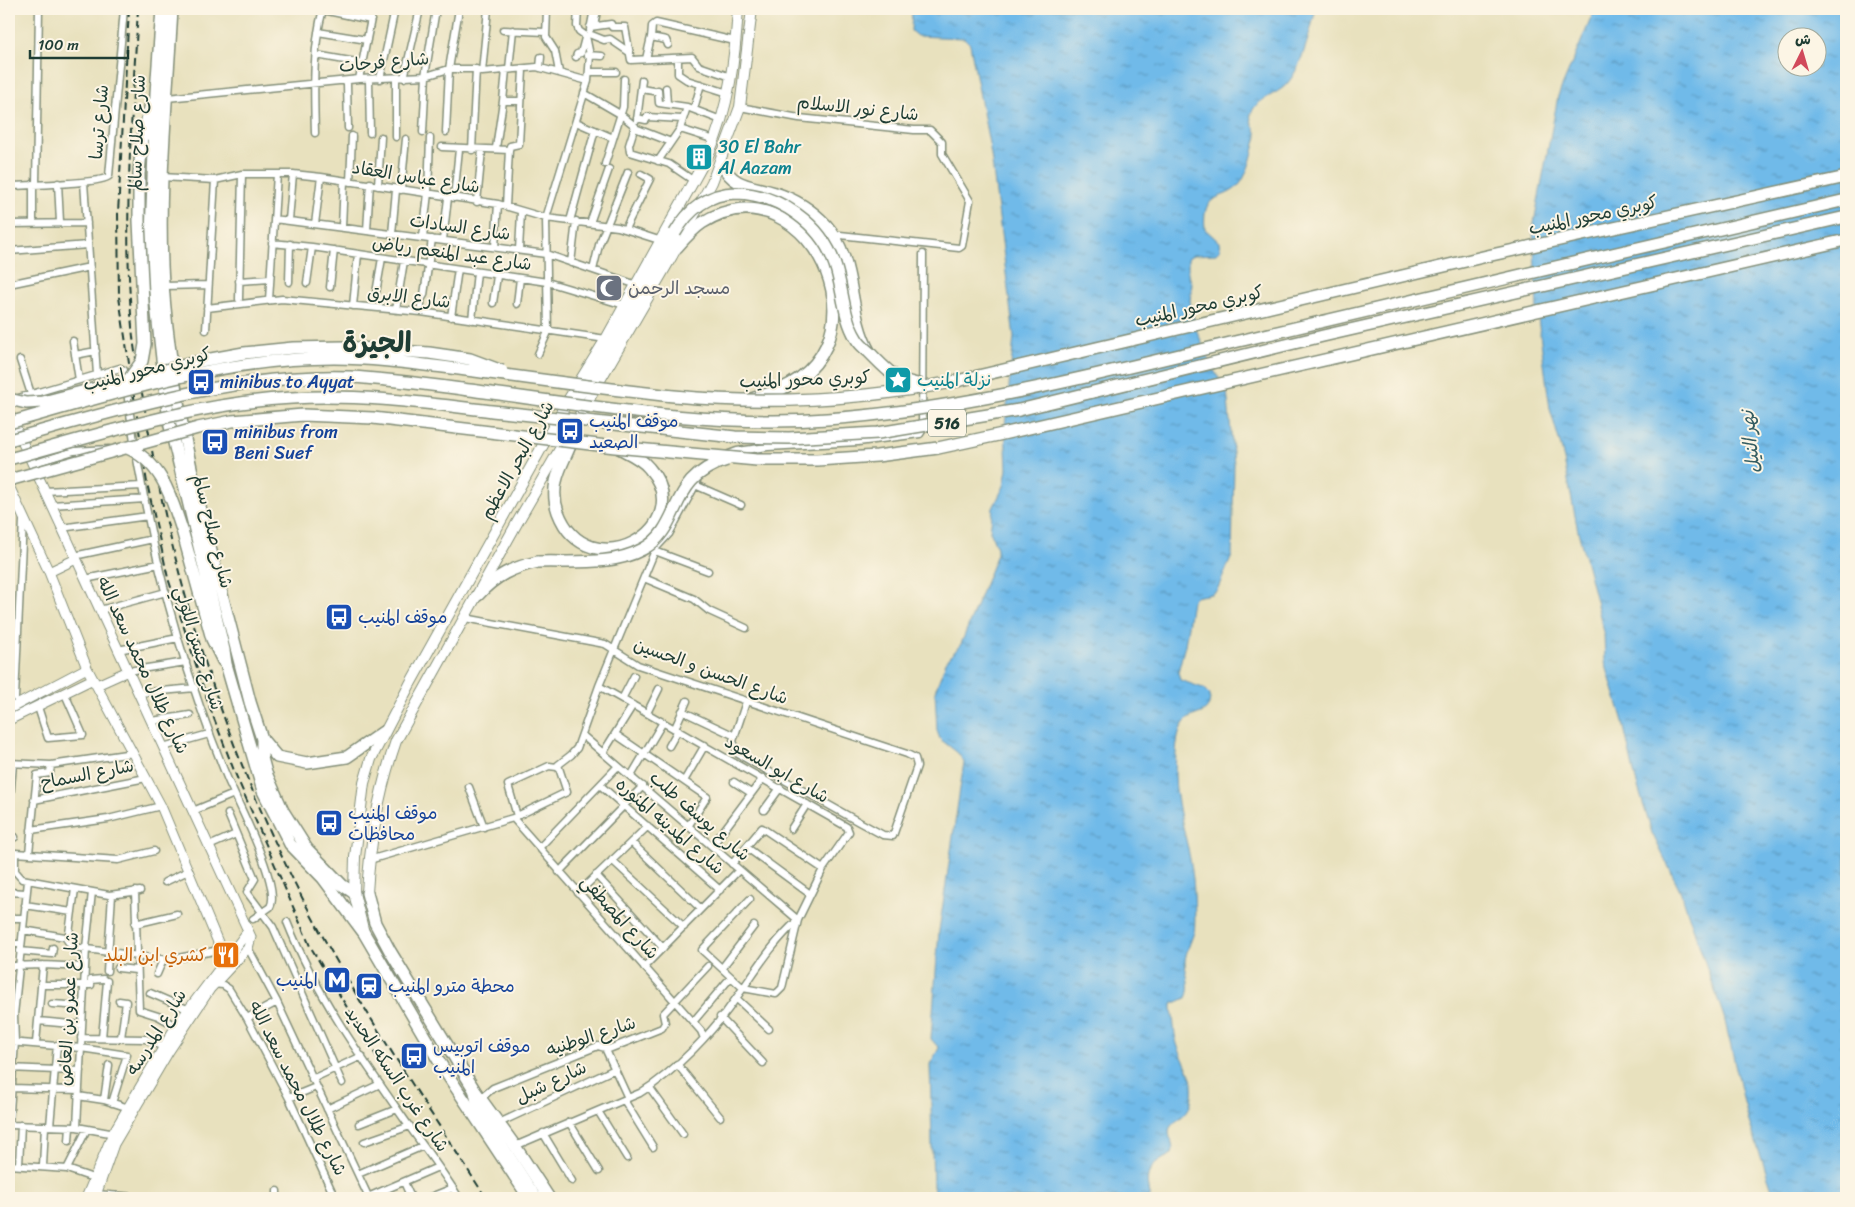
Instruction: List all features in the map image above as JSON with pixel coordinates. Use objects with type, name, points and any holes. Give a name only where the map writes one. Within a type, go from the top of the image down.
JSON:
[{"type":"highway","name":"شارع صلاح سالم","points":[[162,9],[156,93],[157,259],[163,379],[180,448],[226,664],[263,791],[290,844],[323,878],[364,933],[443,1068],[529,1198]]},
{"type":"highway","name":"شارع صلاح سالم","points":[[172,9],[157,259],[164,286],[180,448],[261,734],[262,758],[272,791],[307,849],[342,885],[354,893]]},
{"type":"highway","points":[[115,394],[138,368],[144,354],[139,229],[140,173],[142,140],[156,93]]},
{"type":"highway","points":[[721,163],[731,178],[739,183],[789,198],[815,215],[827,227],[836,240],[852,287],[861,334],[870,353]]},
{"type":"highway","name":"كوبري محور المنيب","points":[[9,423],[208,370],[269,361],[306,358],[379,360],[643,393],[739,400],[841,398],[934,386],[1496,254],[1846,177]]},
{"type":"highway","points":[[567,402],[578,396],[584,389],[685,218],[698,206],[714,197],[731,193],[755,196],[796,213],[816,230],[830,252],[852,331],[859,344],[893,376],[913,384],[934,386]]},
{"type":"highway","name":"كوبري محور المنيب","points":[[9,440],[124,410],[217,389],[258,382],[319,377],[381,379],[706,418],[820,420],[903,413],[959,404],[1123,368],[1846,200]]},
{"type":"highway","points":[[677,247],[692,231],[713,217],[738,211],[764,212],[790,223],[808,239],[821,258],[831,288],[834,317],[832,331],[824,352],[812,369],[801,379],[771,394],[739,400]]},
{"type":"highway","name":"516","points":[[9,480],[35,462],[152,421],[218,407],[259,401],[318,397],[408,402],[735,437],[789,438],[878,433],[1019,410],[1332,334],[1846,217]]},
{"type":"highway","name":"516","points":[[9,459],[35,462],[126,447],[232,421],[303,415],[374,418],[731,459],[847,459],[907,453],[968,442],[1846,240]]},
{"type":"highway","points":[[9,400],[26,403],[43,402],[200,361],[244,353],[293,348],[353,347],[429,353],[470,359],[524,377]]},
{"type":"highway","points":[[573,425],[574,434],[559,468],[554,488],[560,518],[566,527],[581,541],[596,547],[611,549],[621,548],[647,534],[658,518],[661,496],[655,476],[644,464],[616,447]]},
{"type":"highway","points":[[126,447],[143,456],[157,470],[173,503],[212,639],[218,654],[226,664]]},
{"type":"highway","points":[[478,595],[498,576],[511,569],[538,562],[612,559],[629,555],[645,548],[664,528],[683,490],[692,479],[717,463],[731,459]]},
{"type":"highway","points":[[246,734],[261,734],[277,756],[307,764],[347,757],[383,732]]},
{"type":"highway","points":[[367,893],[375,923],[390,951],[477,1097],[499,1123],[549,1198]]},
{"type":"main road","name":"شارع البحر الاعظم","points":[[364,933],[354,893],[355,857],[367,771],[383,732],[516,497],[567,402],[606,339],[662,241],[715,140],[731,76],[738,9]]},
{"type":"main road","name":"شارع البحر الاعظم","points":[[367,893],[369,860],[384,778],[393,750],[517,523],[677,247],[721,163],[740,107],[752,9]]},
{"type":"main road","name":"شارع طلال محمد سعد الله","points":[[9,413],[35,462],[44,491],[248,931]]},
{"type":"main road","points":[[9,486],[49,572],[87,668],[161,806],[219,950],[225,959]]},
{"type":"main road","points":[[516,497],[522,502],[529,504]]},
{"type":"main road","points":[[505,516],[512,517],[517,523]]},
{"type":"main road","points":[[49,572],[75,558]]},
{"type":"main road","points":[[9,709],[87,668]]},
{"type":"main road","points":[[9,720],[65,694],[128,671]]},
{"type":"main road","points":[[378,745],[385,750],[393,750]]},
{"type":"main road","points":[[367,771],[378,770],[384,778]]},
{"type":"main road","points":[[248,931],[251,941],[248,948]]},
{"type":"main road","name":"شارع المدرسه","points":[[91,1196],[116,1135],[225,959],[248,931]]},
{"type":"main road","name":"شارع المدرسه","points":[[91,1196],[93,1178],[129,1108],[176,1026],[187,1009],[210,984],[248,948]]},
{"type":"main road","points":[[477,1097],[484,1116],[537,1198]]},
{"type":"street","points":[[34,223],[39,9]]},
{"type":"street","name":"شارع ترسا","points":[[84,182],[108,177],[124,9]]},
{"type":"street","points":[[359,79],[373,9]]},
{"type":"street","points":[[380,79],[395,9]]},
{"type":"street","points":[[404,78],[420,9]]},
{"type":"street","points":[[423,132],[426,76],[436,9]]},
{"type":"street","points":[[446,132],[449,69],[459,9]]},
{"type":"street","points":[[472,150],[479,70],[488,9]]},
{"type":"street","points":[[547,9],[545,32],[555,51],[559,72]]},
{"type":"street","points":[[316,133],[314,84],[318,32],[323,10],[371,20]]},
{"type":"street","points":[[567,10],[578,10],[577,26],[579,31],[605,40],[610,39],[629,52]]},
{"type":"street","points":[[595,10],[592,26],[578,55],[602,56]]},
{"type":"street","points":[[646,59],[652,26],[656,23],[735,41]]},
{"type":"street","points":[[592,26],[611,24],[612,27],[624,27],[631,60],[664,61],[678,59],[681,56],[692,57],[698,66],[731,76]]},
{"type":"street","points":[[503,30],[545,32]]},
{"type":"street","points":[[496,148],[513,30]]},
{"type":"street","points":[[318,32],[367,40]]},
{"type":"street","points":[[538,354],[548,332],[546,218],[588,81],[590,55],[587,35]]},
{"type":"street","points":[[651,38],[665,40],[668,45]]},
{"type":"street","points":[[316,55],[362,63]]},
{"type":"street","points":[[540,68],[541,57]]},
{"type":"street","points":[[678,59],[677,73],[728,93]]},
{"type":"street","name":"شارع فرحات","points":[[167,98],[359,79],[426,76],[449,69],[523,70],[532,67],[559,72],[588,81]]},
{"type":"street","points":[[506,206],[509,150],[510,146],[518,144],[522,118],[523,70]]},
{"type":"street","points":[[589,72],[616,72]]},
{"type":"street","points":[[396,78],[396,137]]},
{"type":"street","points":[[590,223],[625,98],[624,79]]},
{"type":"street","points":[[369,80],[370,133]]},
{"type":"street","points":[[642,80],[638,118],[629,145],[630,152],[669,164],[694,180]]},
{"type":"street","points":[[344,81],[347,84],[348,128]]},
{"type":"street","points":[[658,161],[671,142],[702,84]]},
{"type":"street","points":[[666,88],[667,104]]},
{"type":"street","points":[[641,89],[656,90],[659,103],[690,108],[721,120]]},
{"type":"street","points":[[584,93],[620,114],[635,127],[671,142]]},
{"type":"street","points":[[503,101],[521,101]]},
{"type":"street","name":"شارع نور الاسلام","points":[[740,107],[799,118],[930,130],[942,142],[942,154],[970,200],[962,246],[959,248],[840,235]]},
{"type":"street","points":[[638,118],[646,120],[647,117],[664,116],[682,119]]},
{"type":"street","points":[[576,122],[613,138]]},
{"type":"street","points":[[571,262],[573,221],[595,130]]},
{"type":"street","points":[[676,130],[715,140]]},
{"type":"street","points":[[342,227],[352,136]]},
{"type":"street","points":[[378,186],[381,137]]},
{"type":"street","points":[[423,238],[428,193],[430,138]]},
{"type":"street","points":[[392,234],[406,139]]},
{"type":"street","points":[[442,148],[482,150],[496,148],[509,150]]},
{"type":"street","points":[[443,240],[459,149]]},
{"type":"street","points":[[477,202],[482,150]]},
{"type":"street","points":[[593,270],[599,245],[628,172]]},
{"type":"street","points":[[239,299],[242,254],[242,174]]},
{"type":"street","name":"شارع عباس العقاد","points":[[162,177],[215,180],[242,174],[293,174],[321,177],[498,204],[546,218],[625,229],[662,241]]},
{"type":"street","points":[[269,300],[277,174]]},
{"type":"street","points":[[289,220],[293,174]]},
{"type":"street","points":[[625,229],[650,180],[641,174]]},
{"type":"street","points":[[316,224],[321,177]]},
{"type":"street","points":[[206,330],[215,180]]},
{"type":"street","points":[[9,186],[84,182],[97,375],[9,400]]},
{"type":"street","points":[[58,183],[60,222]]},
{"type":"street","points":[[367,230],[370,184]]},
{"type":"street","points":[[494,247],[498,204]]},
{"type":"street","points":[[519,250],[521,212]]},
{"type":"street","name":"شارع السادات","points":[[274,219],[546,254],[637,285]]},
{"type":"street","points":[[9,224],[87,223]]},
{"type":"street","points":[[421,312],[421,300],[429,265],[432,239]]},
{"type":"street","name":"شارع عبد المنعم رياض","points":[[272,243],[312,246],[497,276],[547,282],[624,305]]},
{"type":"street","points":[[9,251],[88,244]]},
{"type":"street","points":[[289,282],[290,244]]},
{"type":"street","points":[[307,283],[312,246]]},
{"type":"street","points":[[330,287],[334,250]]},
{"type":"street","points":[[353,306],[358,254]]},
{"type":"street","points":[[515,817],[508,785],[550,766],[557,767],[574,752],[655,551],[669,534],[695,485],[712,464],[737,451],[768,447],[858,442],[920,434],[922,431],[923,254]]},
{"type":"street","points":[[376,294],[382,258]]},
{"type":"street","points":[[396,310],[404,261]]},
{"type":"street","points":[[9,284],[90,267]]},
{"type":"street","points":[[451,317],[458,269]]},
{"type":"street","points":[[472,320],[477,272]]},
{"type":"street","points":[[493,303],[497,276]]},
{"type":"street","points":[[517,304],[520,278]]},
{"type":"street","points":[[239,282],[270,279]]},
{"type":"street","points":[[164,286],[208,285]]},
{"type":"street","name":"شارع الابرق","points":[[207,308],[282,299],[421,312],[606,339]]},
{"type":"street","points":[[72,341],[79,380]]},
{"type":"street","points":[[75,355],[96,351]]},
{"type":"street","points":[[20,360],[31,394]]},
{"type":"street","name":"شارع حسن اللولي","points":[[97,375],[120,368],[124,370],[148,516],[178,638],[209,734],[267,869],[273,894],[273,903],[263,912]]},
{"type":"street","points":[[35,462],[86,450],[108,449],[137,453]]},
{"type":"street","points":[[695,485],[741,505]]},
{"type":"street","points":[[44,491],[142,486]]},
{"type":"street","points":[[51,505],[145,499]]},
{"type":"street","points":[[62,528],[148,516]]},
{"type":"street","points":[[24,517],[12,698],[26,701]]},
{"type":"street","points":[[75,558],[153,539]]},
{"type":"street","points":[[655,551],[708,571]]},
{"type":"street","points":[[86,580],[159,564]]},
{"type":"street","points":[[644,578],[694,599],[709,611],[746,628]]},
{"type":"street","points":[[100,610],[166,592]]},
{"type":"street","name":"شارع الحسن و الحسين","points":[[465,618],[604,644],[615,649],[638,665],[915,758],[917,766],[897,830],[893,836],[888,836],[738,754],[734,746],[735,736]]},
{"type":"street","points":[[118,650],[178,638]]},
{"type":"street","points":[[128,671],[186,662]]},
{"type":"street","points":[[622,699],[634,676]]},
{"type":"street","name":"شارع ابو السعود","points":[[599,686],[763,778],[849,829],[846,838],[823,869],[798,920]]},
{"type":"street","points":[[138,693],[195,688]]},
{"type":"street","points":[[647,713],[659,689]]},
{"type":"street","points":[[38,707],[48,738],[83,735],[65,694]]},
{"type":"street","points":[[669,746],[686,701]]},
{"type":"street","points":[[682,711],[735,736],[746,702]]},
{"type":"street","points":[[603,753],[633,705]]},
{"type":"street","points":[[152,721],[190,715]]},
{"type":"street","points":[[631,776],[664,722]]},
{"type":"street","points":[[164,747],[209,734]]},
{"type":"street","points":[[615,734],[707,797],[689,825]]},
{"type":"street","name":"شارع يوسف طلب","points":[[582,735],[798,920]]},
{"type":"street","points":[[684,781],[705,745]]},
{"type":"street","points":[[9,810],[11,764],[51,765],[133,753]]},
{"type":"street","points":[[29,853],[37,775],[50,773],[51,765]]},
{"type":"street","points":[[539,848],[618,766]]},
{"type":"street","points":[[369,860],[515,817],[567,792],[557,767]]},
{"type":"street","name":"شارع السماح","points":[[34,800],[146,778]]},
{"type":"street","points":[[712,846],[763,778]]},
{"type":"street","points":[[734,782],[751,793]]},
{"type":"street","name":"شارع المدينه المنوره","points":[[600,785],[720,890]]},
{"type":"street","points":[[469,786],[484,827]]},
{"type":"street","points":[[560,872],[643,786]]},
{"type":"street","points":[[764,810],[780,788]]},
{"type":"street","points":[[193,811],[234,794]]},
{"type":"street","points":[[791,829],[807,804]]},
{"type":"street","points":[[31,830],[108,819],[161,806]]},
{"type":"street","points":[[228,814],[254,878],[247,892],[273,928],[342,1083]]},
{"type":"street","name":"شارع المصطفي","points":[[515,817],[539,848],[693,1022],[703,1036]]},
{"type":"street","points":[[578,893],[648,826]]},
{"type":"street","points":[[732,864],[761,828],[823,869]]},
{"type":"street","points":[[209,846],[236,834]]},
{"type":"street","points":[[631,842],[701,909]]},
{"type":"street","points":[[746,847],[810,894]]},
{"type":"street","points":[[154,851],[118,860],[16,852],[12,865],[17,876],[28,881],[112,895],[138,891],[136,970],[139,1010],[158,1016],[176,1026]]},
{"type":"street","points":[[612,860],[684,926]]},
{"type":"street","points":[[644,967],[739,870]]},
{"type":"street","points":[[165,882],[188,871]]},
{"type":"street","points":[[596,875],[663,948]]},
{"type":"street","points":[[28,881],[16,992],[11,1015],[12,1088],[9,1125],[88,1128],[116,1135]]},
{"type":"street","points":[[68,941],[75,889]]},
{"type":"street","points":[[9,892],[26,893]]},
{"type":"street","name":"شارع عمرو بن العاص","points":[[69,1141],[79,1093],[86,948],[92,892]]},
{"type":"street","points":[[107,971],[112,895]]},
{"type":"street","points":[[750,899],[702,950],[743,988],[776,994],[781,990],[798,920]]},
{"type":"street","points":[[25,905],[72,912]]},
{"type":"street","points":[[253,919],[263,912]]},
{"type":"street","points":[[136,924],[178,914]]},
{"type":"street","points":[[9,918],[24,918]]},
{"type":"street","points":[[515,1146],[650,1088],[700,1042],[736,998],[777,940],[798,920]]},
{"type":"street","name":"شارع غرب السكه الحديد","points":[[287,922],[298,949],[362,1056],[459,1198]]},
{"type":"street","points":[[722,968],[754,926]]},
{"type":"street","points":[[23,930],[65,937],[70,946],[136,954],[163,960],[219,950]]},
{"type":"street","points":[[9,944],[52,954],[53,948]]},
{"type":"street","name":"شارع طلال محمد سعد الله","points":[[248,948],[277,1002],[369,1198]]},
{"type":"street","points":[[157,974],[163,960]]},
{"type":"street","points":[[36,1043],[43,964]]},
{"type":"street","points":[[9,966],[43,964],[85,967]]},
{"type":"street","points":[[675,1002],[708,966]]},
{"type":"street","points":[[118,968],[136,970]]},
{"type":"street","points":[[693,1022],[731,977]]},
{"type":"street","points":[[41,985],[84,986],[91,985],[91,980],[105,980],[102,1038]]},
{"type":"street","name":"شارع طلال محمد سعد الله","points":[[210,984],[223,985],[229,989],[247,1018],[289,1098],[335,1198]]},
{"type":"street","points":[[9,992],[16,992]]},
{"type":"street","points":[[150,993],[187,1009]]},
{"type":"street","points":[[736,998],[769,1029]]},
{"type":"street","points":[[119,1001],[126,1002],[121,1038]]},
{"type":"street","points":[[247,1018],[277,1002]]},
{"type":"street","name":"شارع الوطنيه","points":[[477,1097],[493,1088],[598,1046],[609,1049],[662,1028],[665,1024],[663,1014],[675,1002]]},
{"type":"street","points":[[52,1004],[83,1006]]},
{"type":"street","points":[[720,1017],[763,1063]]},
{"type":"street","points":[[38,1021],[82,1024]]},
{"type":"street","points":[[81,1038],[147,1036],[163,1047]]},
{"type":"street","points":[[91,1050],[93,1038]]},
{"type":"street","points":[[12,1042],[57,1045],[127,1056],[112,1103]]},
{"type":"street","points":[[43,1166],[57,1045]]},
{"type":"street","points":[[605,1048],[626,1099],[653,1147]]},
{"type":"street","points":[[312,1079],[362,1056]]},
{"type":"street","points":[[677,1064],[720,1117]]},
{"type":"street","points":[[104,1100],[109,1065]]},
{"type":"street","points":[[11,1068],[80,1071]]},
{"type":"street","name":"شارع شبل","points":[[499,1123],[615,1069]]},
{"type":"street","points":[[327,1109],[380,1084]]},
{"type":"street","points":[[289,1098],[316,1087]]},
{"type":"street","points":[[12,1088],[53,1089],[79,1093],[129,1108]]},
{"type":"street","points":[[650,1088],[683,1134]]},
{"type":"street","points":[[359,1124],[397,1109]]},
{"type":"street","points":[[598,1111],[627,1158]]},
{"type":"street","points":[[569,1122],[599,1171]]},
{"type":"street","points":[[19,1165],[20,1125]]},
{"type":"street","points":[[364,1142],[410,1126]]},
{"type":"street","points":[[67,1169],[88,1128]]},
{"type":"street","points":[[543,1133],[572,1182]]},
{"type":"street","points":[[358,1174],[424,1146]]},
{"type":"street","points":[[9,1165],[67,1169],[93,1178]]},
{"type":"street","points":[[369,1198],[438,1167]]},
{"type":"street","points":[[404,1182],[411,1198]]},
{"type":"street","points":[[428,1198],[453,1188]]},
{"type":"street","points":[[91,1196],[150,1198]]},
{"type":"water","points":[[912,9],[1316,9],[1305,49],[1292,78],[1286,85],[1259,103],[1252,111],[1251,121],[1257,136],[1246,174],[1234,190],[1210,202],[1207,208],[1205,229],[1219,242],[1220,250],[1216,254],[1193,255],[1188,258],[1188,275],[1192,283],[1190,301],[1196,329],[1213,369],[1227,390],[1234,464],[1232,556],[1217,590],[1211,594],[1195,597],[1192,601],[1185,645],[1178,672],[1180,680],[1203,688],[1210,695],[1207,708],[1191,717],[1182,726],[1177,743],[1175,774],[1180,813],[1191,866],[1195,922],[1194,932],[1185,961],[1188,993],[1186,998],[1172,1004],[1172,1009],[1177,1043],[1191,1079],[1192,1093],[1187,1112],[1172,1125],[1169,1131],[1173,1148],[1172,1154],[1158,1162],[1150,1170],[1147,1182],[1150,1198],[936,1198],[933,1187],[930,1064],[939,1048],[931,1039],[939,931],[964,762],[958,753],[940,739],[937,731],[935,691],[946,662],[961,644],[997,554],[997,548],[990,531],[993,508],[1004,486],[1007,469],[1005,426],[1014,337],[991,154],[970,44],[964,38],[917,36],[911,31]]},
{"type":"water","name":"نهر النيل","points":[[1595,9],[1846,9],[1846,1198],[1775,1198],[1748,1119],[1724,1017],[1680,890],[1652,833],[1635,777],[1622,718],[1605,662],[1604,632],[1578,531],[1562,450],[1550,409],[1537,311],[1533,228],[1558,96]]},
{"type":"railway","points":[[129,9],[118,213],[119,297],[147,483],[168,578],[210,708],[235,773],[310,946],[383,1067]]},
{"type":"railway","points":[[138,9],[128,208],[129,287],[132,327],[139,378],[162,500],[199,642],[222,712],[248,780],[310,913],[380,1033],[486,1198]]},
{"type":"place","name":"30 El Bahr Al Aazam","points":[[699,157]]},
{"type":"place","name":"مسجد الرحمن","points":[[609,288]]},
{"type":"place","name":"نزلة المنيب","points":[[898,380]]},
{"type":"place","name":"minibus to Ayyat","points":[[201,382]]},
{"type":"place","name":"موقف المنيب الصعيد","points":[[570,431]]},
{"type":"place","name":"minibus from Beni Suef","points":[[215,442]]},
{"type":"place","name":"موقف المنيب","points":[[339,617]]},
{"type":"place","name":"موقف المنيب محافظات","points":[[329,823]]},
{"type":"place","name":"كشري ابن البلد","points":[[226,955]]},
{"type":"place","name":"المنيب","points":[[337,980]]},
{"type":"place","name":"محطة مترو المنيب","points":[[369,986]]},
{"type":"place","name":"موقف اتوبيس المنيب","points":[[414,1056]]},
{"type":"district","name":"الجيزة","points":[[377,342]]}]
